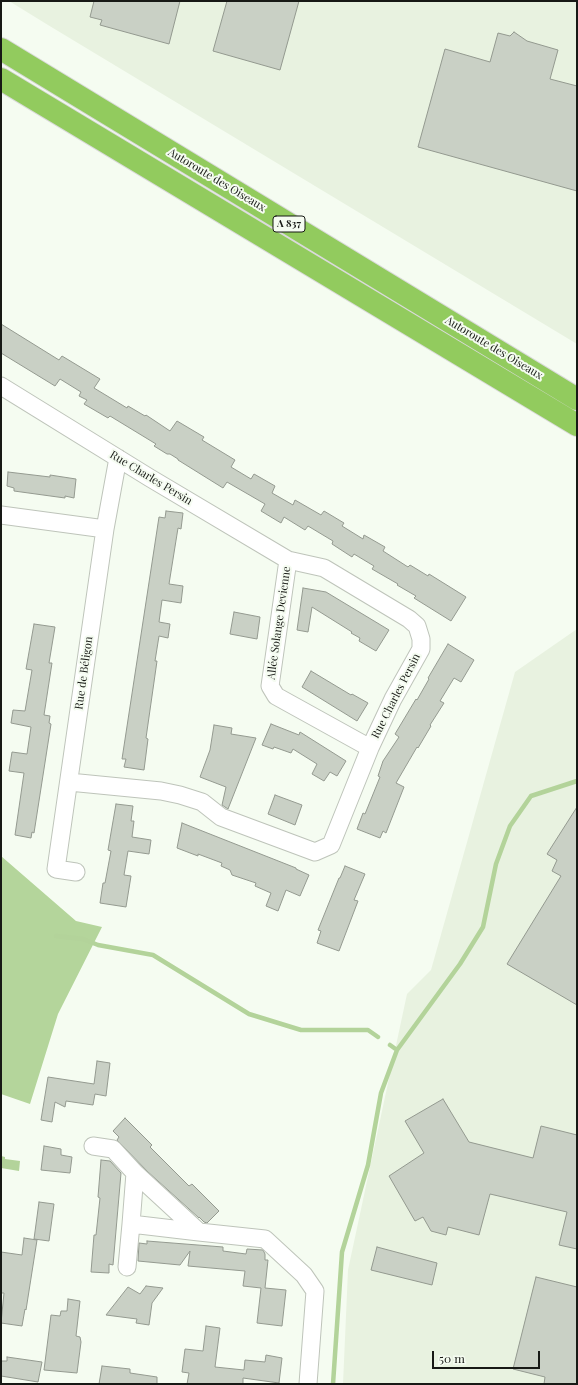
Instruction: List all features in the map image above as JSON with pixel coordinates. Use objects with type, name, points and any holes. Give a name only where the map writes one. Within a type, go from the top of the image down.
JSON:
[{"type":"highway","name":"Autoroute des Oiseaux","points":[[1,49],[577,399]]},
{"type":"highway","name":"A 837","points":[[1,78],[577,425]]},
{"type":"street","name":"Rue Charles Persin","points":[[1,386],[288,560],[324,568],[409,619],[417,626],[422,639],[421,649],[393,699],[370,748],[331,845],[315,852],[221,817],[202,802],[180,795],[161,791],[68,782]]},
{"type":"street","name":"Rue de Béligon","points":[[76,872],[56,869],[105,529],[118,458]]},
{"type":"street","points":[[1,515],[105,529]]},
{"type":"street","name":"Allée Solange Devienne","points":[[288,560],[270,686],[276,696],[370,748]]},
{"type":"street","points":[[93,1146],[113,1149],[135,1173],[199,1232]]},
{"type":"street","points":[[127,1267],[135,1173]]},
{"type":"street","points":[[131,1224],[265,1239],[304,1275],[315,1291],[308,1384]]},
{"type":"shaded area","points":[[9,1],[577,1],[577,344],[48,25]]},
{"type":"shaded area","points":[[577,629],[577,1384],[343,1384],[348,1270],[407,994],[431,970],[515,672]]},
{"type":"shaded area","points":[[1,856],[76,921],[102,927],[58,1014],[30,1104],[1,1094]]},
{"type":"shaded area","points":[[1,1156],[5,1157],[5,1159],[20,1161],[19,1171],[1,1168]]},
{"type":"building","points":[[94,1],[180,1],[169,44],[100,25],[102,20],[90,17]]},
{"type":"building","points":[[227,1],[299,1],[280,70],[213,51]]},
{"type":"building","points":[[514,32],[527,41],[558,50],[550,79],[577,86],[577,191],[418,147],[445,49],[490,62],[498,33],[510,36]]},
{"type":"building","points":[[1,324],[59,360],[62,356],[100,379],[94,388],[127,408],[128,406],[145,416],[146,415],[170,431],[177,421],[204,437],[202,440],[235,460],[231,467],[251,479],[254,474],[275,486],[272,493],[293,505],[295,500],[321,515],[324,511],[344,523],[342,526],[363,539],[364,535],[385,547],[383,551],[408,567],[410,565],[428,576],[429,574],[466,597],[451,621],[414,598],[416,596],[397,585],[398,584],[372,569],[374,566],[354,554],[352,557],[332,544],[333,541],[308,526],[305,530],[284,517],[281,523],[261,511],[265,504],[227,482],[223,488],[170,454],[167,454],[154,446],[156,444],[110,416],[108,418],[84,404],[87,400],[79,396],[81,392],[60,379],[55,386],[1,353]]},
{"type":"building","points":[[8,472],[50,477],[50,475],[76,479],[74,498],[14,491],[14,488],[7,486]]},
{"type":"building","points":[[166,511],[183,513],[181,529],[178,528],[169,584],[183,586],[181,603],[162,600],[159,622],[170,624],[168,638],[159,636],[146,738],[148,739],[144,770],[124,767],[126,759],[122,759],[159,517],[165,518]]},
{"type":"building","points":[[303,588],[326,592],[389,630],[376,651],[359,641],[360,638],[351,633],[352,632],[312,607],[308,632],[297,630]]},
{"type":"building","points":[[234,612],[260,617],[257,639],[230,634]]},
{"type":"building","points":[[34,624],[55,627],[49,663],[52,663],[44,715],[50,716],[49,723],[51,724],[34,833],[32,832],[31,838],[15,835],[24,773],[9,771],[12,752],[27,754],[31,727],[11,723],[13,710],[25,711],[32,670],[26,669]]},
{"type":"building","points":[[448,644],[474,660],[461,682],[454,678],[440,701],[444,703],[396,783],[404,787],[386,833],[383,831],[380,838],[357,829],[363,813],[365,814],[380,777],[378,776],[383,761],[399,737],[395,734],[416,699],[417,700]]},
{"type":"building","points":[[311,671],[351,695],[352,694],[368,703],[357,721],[302,687]]},
{"type":"building","points":[[271,724],[299,735],[300,732],[346,761],[337,776],[330,772],[324,781],[312,774],[317,764],[293,749],[291,753],[274,747],[273,749],[262,745]]},
{"type":"building","points":[[214,725],[232,728],[231,734],[256,738],[228,809],[222,805],[226,787],[200,777],[210,750]]},
{"type":"building","points":[[275,795],[302,805],[295,825],[268,814]]},
{"type":"building","points":[[116,804],[133,806],[131,821],[134,821],[132,837],[151,840],[149,854],[128,851],[124,875],[131,876],[126,907],[100,903],[103,883],[105,883],[111,851],[108,850]]},
{"type":"building","points":[[577,807],[577,1005],[507,964],[561,876],[552,871],[557,860],[547,854]]},
{"type":"building","points":[[182,823],[296,868],[309,875],[300,896],[286,890],[278,911],[266,906],[271,893],[255,886],[256,883],[232,875],[230,870],[221,866],[222,863],[177,848]]},
{"type":"building","points":[[345,866],[365,874],[354,900],[358,901],[339,951],[317,943],[321,931],[318,930]]},
{"type":"building","points":[[97,1061],[110,1063],[106,1096],[95,1094],[93,1105],[66,1101],[65,1107],[55,1102],[52,1122],[41,1120],[48,1077],[94,1084]]},
{"type":"building","points":[[443,1099],[469,1142],[533,1158],[541,1126],[577,1135],[577,1249],[559,1245],[567,1212],[490,1194],[479,1235],[448,1227],[446,1235],[431,1231],[423,1217],[415,1221],[389,1176],[424,1153],[405,1121]]},
{"type":"building","points":[[125,1118],[152,1145],[150,1147],[189,1186],[192,1184],[219,1211],[207,1223],[199,1218],[148,1172],[117,1140],[119,1137],[113,1131]]},
{"type":"building","points":[[44,1146],[61,1149],[61,1155],[72,1157],[70,1173],[41,1170]]},
{"type":"building","points":[[101,1160],[110,1161],[121,1173],[113,1265],[109,1264],[109,1273],[91,1272],[94,1235],[96,1235],[100,1198],[98,1197]]},
{"type":"building","points":[[39,1202],[54,1204],[49,1241],[34,1239]]},
{"type":"building","points":[[24,1238],[37,1240],[22,1326],[1,1323],[4,1293],[1,1293],[1,1252],[22,1255]]},
{"type":"building","points":[[147,1241],[223,1247],[223,1251],[246,1254],[247,1249],[263,1250],[265,1260],[268,1260],[265,1288],[286,1290],[282,1326],[257,1323],[261,1288],[243,1286],[245,1271],[188,1266],[190,1251],[180,1265],[138,1261],[139,1243],[147,1244]]},
{"type":"building","points":[[377,1247],[437,1263],[432,1285],[371,1270]]},
{"type":"building","points":[[536,1277],[577,1287],[577,1384],[544,1384],[545,1377],[513,1369]]},
{"type":"building","points":[[146,1286],[163,1288],[152,1303],[149,1325],[136,1323],[137,1319],[106,1315],[128,1287],[140,1294]]},
{"type":"building","points":[[68,1299],[80,1301],[76,1336],[80,1337],[81,1342],[77,1373],[44,1370],[51,1315],[60,1316],[61,1311],[67,1311]]},
{"type":"building","points":[[206,1326],[220,1328],[215,1367],[244,1370],[245,1360],[265,1362],[266,1355],[282,1358],[279,1383],[243,1378],[243,1384],[187,1384],[189,1373],[182,1372],[185,1349],[203,1351]]},
{"type":"building","points":[[7,1357],[42,1362],[38,1382],[1,1376],[1,1361],[7,1361]]},
{"type":"building","points":[[102,1366],[130,1369],[130,1373],[157,1377],[157,1384],[99,1384]]},
{"type":"waterway","points":[[397,1050],[460,964],[483,927],[496,864],[510,826],[531,796],[577,781]]},
{"type":"waterway","points":[[56,936],[83,939],[98,945],[153,955],[249,1014],[301,1030],[368,1030],[378,1037]]},
{"type":"waterway","points":[[333,1384],[342,1252],[368,1165],[381,1093],[397,1050],[390,1045]]}]
